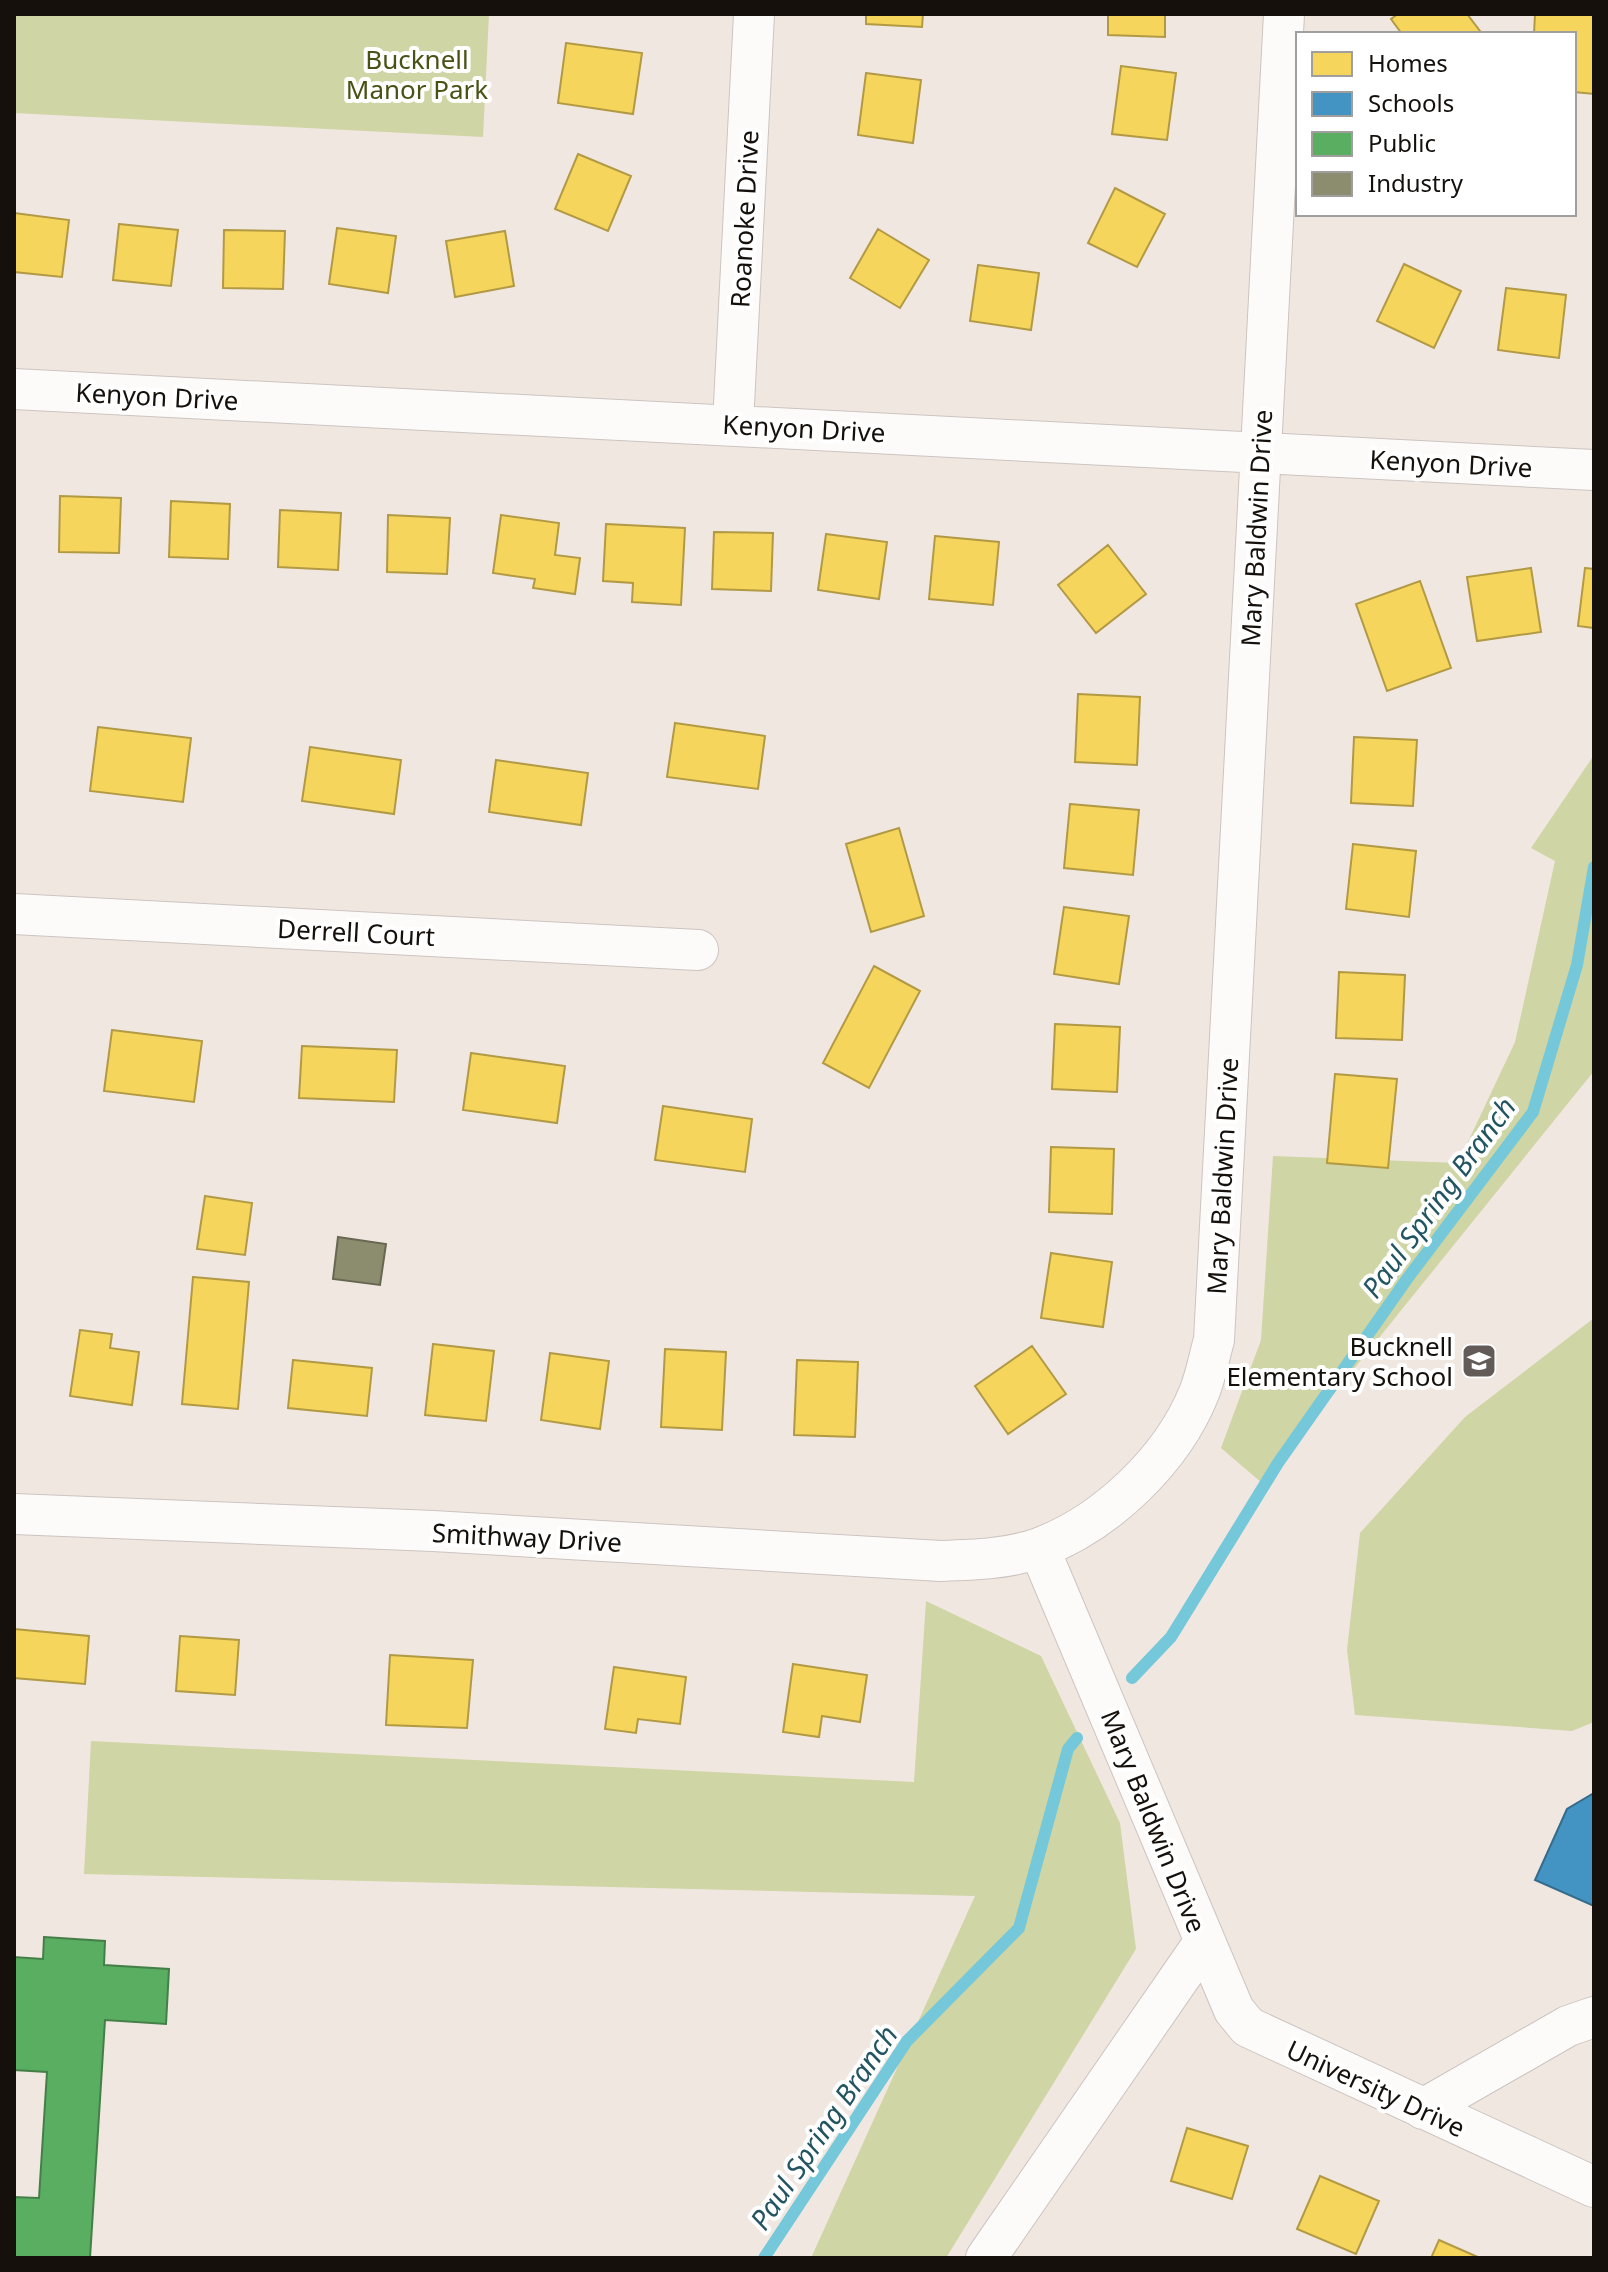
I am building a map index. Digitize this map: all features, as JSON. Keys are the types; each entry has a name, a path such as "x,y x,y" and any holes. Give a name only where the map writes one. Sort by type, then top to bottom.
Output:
{"street":[{"name":"Roanoke Drive","path":"733,424 754,14"},
{"name":"Mary Baldwin Drive","path":"986,2258 1205,1941 1039,1548 1083,1524 1123,1496 1172,1443 1199,1393 1214,1340 1284,14"},
{"name":"Kenyon Drive","path":"14,389 1594,470"},
{"name":"Derrell Court","path":"14,914 698,950"},
{"name":"Smithway Drive","path":"14,1514 433,1531 941,1561 995,1558 1039,1548"},
{"name":"University Drive","path":"1205,1941 1234,2010 1248,2027 1594,2187"},
{"path":"1423,2109 1585,2027"}],"green space":[{"name":"Bucknell Manor Park","path":"14,14 489,14 483,137 14,113"},
{"path":"1594,755 1594,1071 1262,1483 1221,1448 1261,1340 1273,1156 1458,1163 1515,1042 1555,861 1531,848"},
{"path":"1594,1318 1594,1722 1572,1731 1355,1715 1347,1650 1360,1533 1465,1417"},
{"path":"926,1601 1041,1656 1120,1823 1136,1949 946,2258 811,2258 975,1896 84,1874 91,1741 914,1782"}],"building: Homes":[{"path":"866,14 923,14 922,27 866,24"},
{"path":"1108,14 1165,14 1165,37 1108,35"},
{"path":"1398,14 1467,14 1480,31 1401,32 1391,19"},
{"path":"1535,14 1594,14 1594,94 1576,92 1576,32 1534,32"},
{"path":"566,43 642,53 633,114 558,103"},
{"path":"1121,66 1176,73 1167,140 1112,134"},
{"path":"866,73 921,80 913,143 858,135"},
{"path":"578,154 631,176 608,231 555,209"},
{"path":"1115,188 1165,214 1137,267 1088,243"},
{"path":"14,213 69,220 62,277 14,272"},
{"path":"119,224 178,230 171,286 113,280"},
{"path":"337,228 396,236 388,293 329,284"},
{"path":"878,229 929,260 900,308 850,278"},
{"path":"224,230 285,231 283,289 223,288"},
{"path":"505,231 514,286 455,297 446,241"},
{"path":"1404,264 1461,291 1434,348 1377,321"},
{"path":"978,265 1039,273 1031,330 970,321"},
{"path":"1506,288 1566,295 1559,358 1498,350"},
{"path":"60,496 121,498 119,553 59,552"},
{"path":"171,501 230,504 228,559 169,557"},
{"path":"280,510 341,513 338,570 278,567"},
{"path":"388,515 450,518 447,574 387,572"},
{"path":"501,515 559,523 555,555 580,558 575,594 533,588 535,579 493,573"},
{"path":"606,524 685,528 681,605 632,602 633,583 603,581"},
{"path":"714,532 773,533 771,591 712,589"},
{"path":"826,534 887,542 879,599 818,590"},
{"path":"935,536 999,542 993,605 929,599"},
{"path":"1108,545 1146,594 1096,633 1058,585"},
{"path":"1531,568 1541,632 1477,641 1467,577"},
{"path":"1585,568 1594,569 1594,628 1578,626"},
{"path":"1420,581 1451,668 1387,691 1356,604"},
{"path":"1078,694 1140,697 1137,765 1075,762"},
{"path":"675,723 765,736 758,789 667,777"},
{"path":"98,727 191,738 183,802 90,791"},
{"path":"1354,737 1417,740 1413,806 1351,803"},
{"path":"310,747 401,760 394,814 302,801"},
{"path":"496,760 588,773 581,825 489,812"},
{"path":"1070,804 1139,810 1133,875 1064,868"},
{"path":"899,828 924,916 871,932 846,844"},
{"path":"1353,844 1416,851 1409,917 1346,909"},
{"path":"1064,907 1129,916 1119,984 1054,974"},
{"path":"874,966 920,991 869,1088 823,1063"},
{"path":"1339,972 1405,975 1402,1040 1336,1038"},
{"path":"1055,1024 1120,1027 1117,1092 1052,1089"},
{"path":"112,1030 202,1041 194,1102 104,1091"},
{"path":"302,1046 397,1050 394,1102 299,1098"},
{"path":"471,1053 565,1066 557,1123 463,1110"},
{"path":"1335,1074 1397,1079 1388,1168 1327,1163"},
{"path":"663,1106 752,1119 745,1172 655,1160"},
{"path":"1051,1147 1114,1149 1112,1214 1049,1212"},
{"path":"205,1196 252,1203 245,1255 197,1249"},
{"path":"1051,1253 1112,1262 1103,1327 1041,1318"},
{"path":"193,1277 249,1282 238,1409 182,1404"},
{"path":"80,1330 112,1334 110,1348 139,1352 132,1405 70,1396"},
{"path":"433,1344 494,1351 486,1421 425,1415"},
{"path":"1032,1346 1066,1394 1008,1434 975,1386"},
{"path":"665,1349 726,1352 722,1430 661,1427"},
{"path":"550,1353 609,1361 600,1429 541,1420"},
{"path":"293,1360 372,1368 367,1416 288,1408"},
{"path":"797,1360 858,1362 855,1437 794,1435"},
{"path":"14,1629 89,1636 85,1684 14,1678"},
{"path":"180,1636 239,1640 235,1695 176,1691"},
{"path":"390,1655 473,1660 467,1728 386,1725"},
{"path":"793,1664 867,1675 860,1722 822,1716 819,1737 783,1732"},
{"path":"614,1667 686,1677 680,1724 638,1719 636,1733 605,1729"},
{"path":"1187,2128 1248,2146 1232,2199 1171,2181"},
{"path":"1320,2176 1379,2201 1356,2254 1297,2229"},
{"path":"1439,2240 1480,2258 1431,2258"}],"building: Schools":[{"path":"1594,1793 1594,1906 1535,1880 1567,1809"}],"building: Public":[{"path":"44,1937 105,1941 104,1965 169,1969 166,2024 105,2020 90,2258 14,2258 14,2197 39,2198 47,2072 14,2070 14,1957 43,1959"}],"building: Industry":[{"path":"338,1237 386,1244 380,1285 333,1279"}],"waterway":[{"name":"Paul Spring Branch","path":"1132,1678 1171,1637 1278,1463 1407,1279 1533,1112 1577,965 1594,867"},
{"name":"Paul Spring Branch","path":"764,2258 907,2041 1019,1928 1068,1749 1077,1738"}],"place":[{"name":"Bucknell Elementary School","path":"1479,1361"}]}
